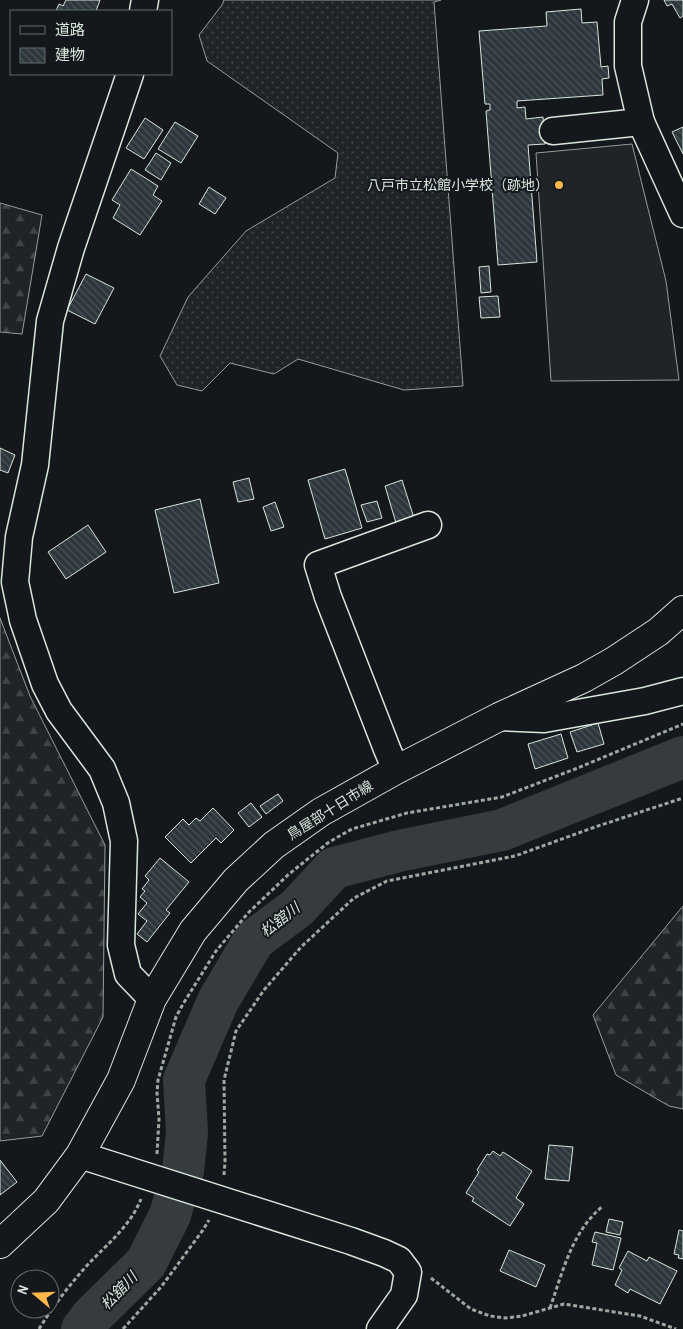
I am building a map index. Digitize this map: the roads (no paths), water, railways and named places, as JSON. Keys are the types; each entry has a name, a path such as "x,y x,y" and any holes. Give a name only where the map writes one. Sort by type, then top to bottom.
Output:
{"main road":[{"name":"鳥屋部十日市線","path":"0,1244 46,1201 80,1156 121,1080 152,999 193,931 236,880 274,845 321,812 396,770 499,717 584,678 658,632 683,610"}],"street":[{"path":"635,0 628,22 628,66 641,122 683,214"},
{"path":"130,75 71,248 50,321 35,465 19,537 15,582 23,620 45,684 59,711 102,769 116,803 124,842 121,944 128,974 152,999"},
{"path":"553,131 641,122"},
{"path":"396,770 386,750 331,606 318,565 428,525"},
{"path":"499,717 544,718 645,701 683,690"},
{"path":"80,1156 216,1198 384,1253 399,1260 408,1272 404,1295 380,1329"}],"waterway":[{"name":"松舘川","path":"82,1329 92,1316 146,1263 170,1215 183,1171 187,1133 184,1080 218,1001 254,940 297,908 334,868 399,851 502,830 683,757"}],"place":[{"name":"八戸市立松館小学校（跡地）","path":"559,185"}]}
